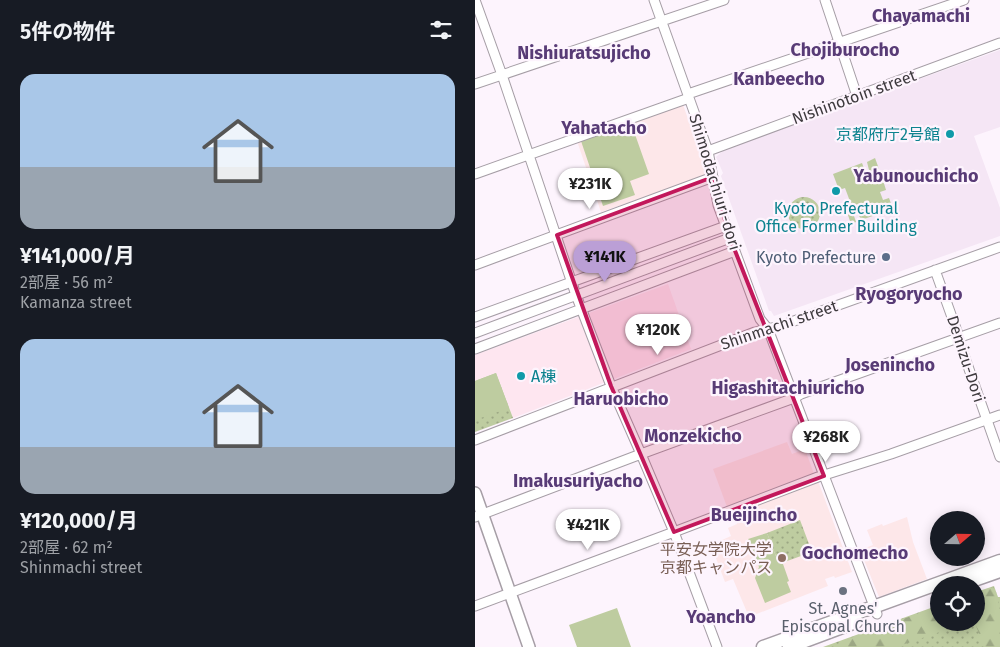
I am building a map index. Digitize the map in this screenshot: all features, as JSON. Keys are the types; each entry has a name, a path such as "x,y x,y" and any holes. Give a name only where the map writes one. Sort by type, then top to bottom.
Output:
{"highway":[{"path":"789,647 875,610 1000,561"},
{"path":"985,576 1000,571"},
{"path":"763,647 875,610 930,595"}],"main road":[{"path":"475,493 479,515 511,593 529,647"}],"street":[{"path":"475,0 576,295 611,386 674,532 717,647"},
{"name":"Shimodachiuri-dori","path":"654,0 708,151 718,205 759,320 768,329 875,610"},
{"path":"475,84 724,0"},
{"path":"825,0 857,96"},
{"path":"475,174 689,96 964,0"},
{"name":"Nishinotoin street","path":"708,151 1000,43"},
{"path":"475,265 713,177"},
{"path":"475,317 726,226"},
{"path":"486,345 478,332 730,238"},
{"name":"Shinmachi street","path":"475,440 755,332 780,326 1000,247"},
{"path":"475,349 735,251"},
{"name":"Demizu-Dori","path":"935,270 959,334 986,420 1000,457"},
{"path":"479,515 801,394 1000,323"},
{"path":"475,606 824,476 1000,415"}],"highlighted area":[{"path":"713,177 730,238 824,476 674,532 611,386 557,235"}],"shaded area":[{"path":"1000,50 1000,127 974,136 1000,208 1000,236 774,316 769,311 716,157 725,149"},
{"path":"682,102 702,158 705,176 601,212 577,141"},
{"path":"668,284 691,349 513,418 496,373 475,381 475,355"},
{"name":"平安女学院大学 京都キャンパス","path":"787,442 792,454 805,449 814,474 727,507 713,469"},
{"name":"平安女学院大学 京都キャンパス","path":"818,481 852,572 835,578 834,576 825,579 828,586 749,617 733,579 725,582 711,545 731,536 728,528 737,524 734,513"},
{"path":"907,517 913,542 927,579 879,597 860,550 873,545 867,530"}],"green space":[{"path":"631,123 649,174 630,181 635,195 603,206 581,141"},
{"path":"875,158 879,169 873,171 875,179 882,177 886,190 880,192 883,200 889,198 893,209 861,220 857,211 853,213 856,222 851,224 845,206 851,204 845,188 839,190 833,174 862,163 865,171 869,170 867,162"},
{"path":"804,197 810,198 815,202 819,207 819,219 815,224 810,228 804,229 798,228 793,224 789,219 788,213 789,207 793,202 798,198"},
{"path":"496,373 513,418 475,432 475,381"},
{"path":"496,373 509,408 475,420 475,381"},
{"path":"800,520 812,552 779,564 767,533"},
{"path":"767,533 779,564 783,564 791,592 765,603 755,578 759,567 748,539"},
{"path":"994,586 998,597 1000,597 1000,647 823,647 930,608 930,631 985,631 985,589"},
{"path":"993,587 1000,607 1000,647 984,647 978,631 985,631 985,590"},
{"path":"617,608 631,647 577,647 569,625"},
{"path":"930,609 930,631 943,631 896,647 840,647 839,642"}],"place":[{"name":"京都府庁2号館","path":"950,134"},
{"name":"Kyoto Prefectural Office Former Building","path":"836,191"},
{"name":"Kyoto Prefecture","path":"886,257"},
{"name":"A棟","path":"521,376"},
{"name":"平安女学院大学 京都キャンパス","path":"782,558"},
{"name":"St. Agnes' Episcopal Church","path":"843,591"}],"district":[{"name":"Chayamachi","path":"921,16"},
{"name":"Chojiburocho","path":"845,50"},
{"name":"Nishiuratsujicho","path":"584,53"},
{"name":"Kanbeecho","path":"779,79"},
{"name":"Yahatacho","path":"604,128"},
{"name":"Yabunouchicho","path":"916,176"},
{"name":"Ryogoryocho","path":"909,294"},
{"name":"Josenincho","path":"890,365"},
{"name":"Higashitachiuricho","path":"788,388"},
{"name":"Haruobicho","path":"621,399"},
{"name":"Monzekicho","path":"693,436"},
{"name":"Imakusuriyacho","path":"578,481"},
{"name":"Bueijincho","path":"754,515"},
{"name":"Gochomecho","path":"855,553"},
{"name":"Yoancho","path":"721,617"}]}
